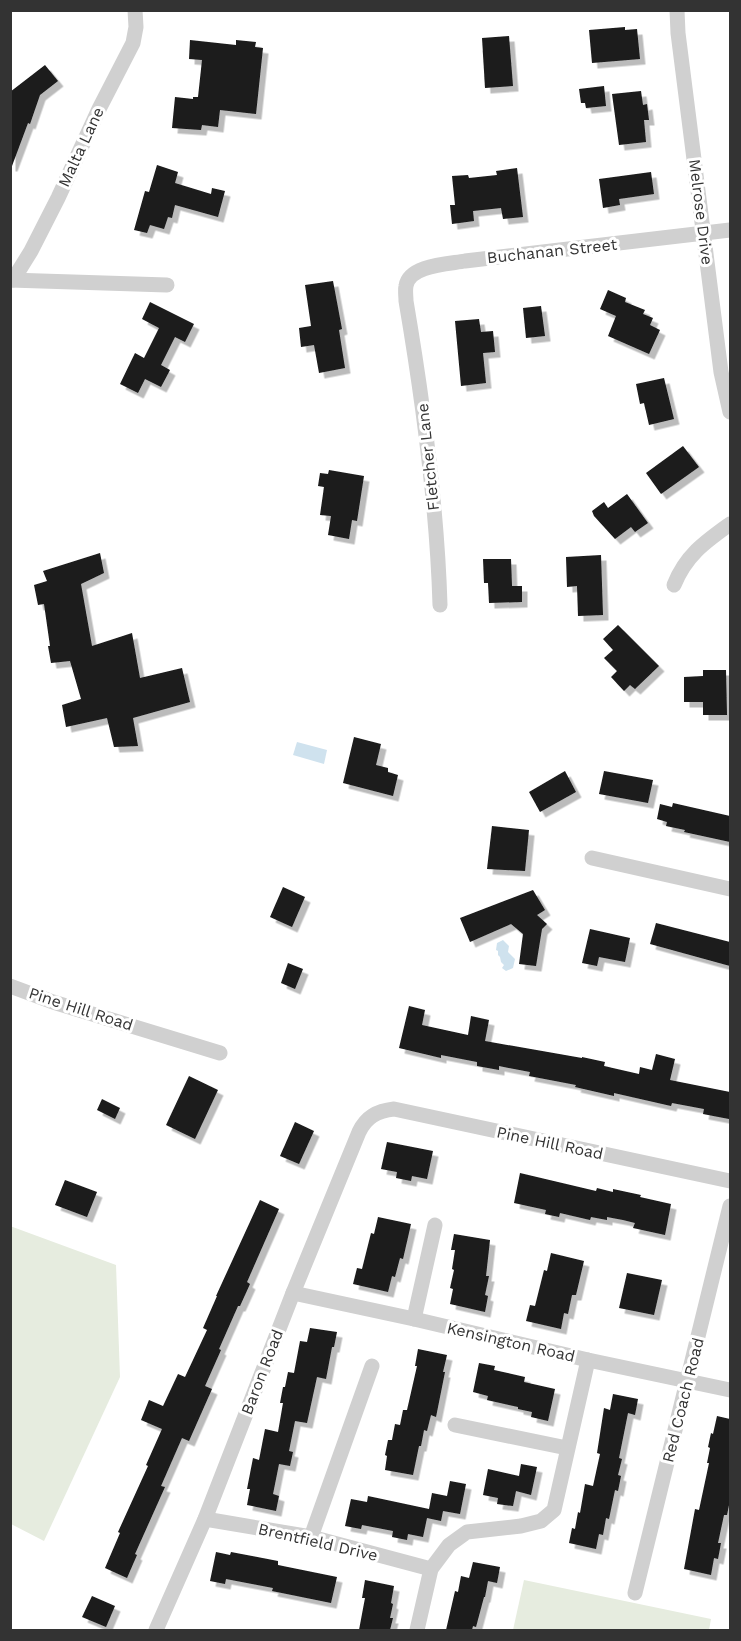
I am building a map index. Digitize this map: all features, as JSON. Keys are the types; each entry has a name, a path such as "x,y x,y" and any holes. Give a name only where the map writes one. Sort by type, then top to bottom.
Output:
{"street":[{"name":"Malta Lane","path":"12,280 42,230 133,43 136,27 135,10"},
{"name":"Melrose Drive","path":"677,10 720,372 730,412"},
{"name":"Buchanan Street","path":"408,310 406,286 409,278 425,268 465,261 730,231"},
{"path":"12,280 167,285"},
{"name":"Fletcher Lane","path":"408,310 423,414 440,605"},
{"path":"674,585 694,552 730,524"},
{"path":"592,858 730,889"},
{"name":"Pine Hill Road","path":"10,986 53,1002 220,1053"},
{"name":"Pine Hill Road","path":"371,1116 381,1110 394,1109 730,1181"},
{"name":"Baron Road","path":"156,1630 205,1519 359,1132 371,1116"},
{"name":"Red Coach Road","path":"635,1593 730,1206"},
{"path":"414,1319 435,1225"},
{"name":"Kensington Road","path":"293,1293 588,1360 730,1389"},
{"path":"417,1630 431,1569 449,1545 467,1532 521,1526 541,1521 554,1510 588,1360"},
{"path":"311,1537 372,1365"},
{"path":"455,1425 567,1448"},
{"name":"Brentfield Drive","path":"205,1519 311,1537 431,1569"}],"shaded area":[{"path":"10,1226 116,1265 120,1377 44,1541 11,1524"},
{"path":"524,1580 711,1619 709,1630 513,1630"}],"water":[{"path":"297,742 327,750 324,764 293,755"},
{"path":"503,940 509,946 508,952 515,959 513,968 506,971 502,968 504,965 496,950 497,943"}],"building":[{"path":"625,27 625,30 637,29 640,59 592,63 589,30"},
{"path":"509,36 513,86 485,88 482,38"},
{"path":"190,40 236,45 236,40 256,42 255,47 263,48 256,114 220,110 218,127 202,125 201,130 172,128 175,97 193,99 193,97 198,97 202,60 189,59"},
{"path":"45,65 58,81 40,95 30,124 28,123 12,166 10,166 10,92"},
{"path":"604,86 606,106 586,108 585,103 581,103 579,89"},
{"path":"641,91 643,105 647,104 649,120 644,120 646,142 619,145 612,94"},
{"path":"157,165 178,172 175,183 211,194 212,188 225,191 218,217 175,205 172,218 168,217 164,229 150,225 147,233 134,230 145,191 149,192"},
{"path":"517,168 523,217 503,219 501,208 473,211 474,221 452,224 450,205 455,205 452,176 468,175 469,178 497,175 496,171"},
{"path":"651,172 654,194 619,199 620,205 603,208 599,179"},
{"path":"333,281 342,329 339,330 345,368 319,373 314,345 301,347 299,328 311,326 305,285"},
{"path":"608,290 626,298 625,302 645,310 643,314 653,318 650,325 660,330 649,354 608,336 616,316 600,309"},
{"path":"150,302 194,324 185,342 175,337 161,365 170,370 161,387 145,379 138,393 120,384 135,353 144,358 159,328 142,319"},
{"path":"541,306 545,336 526,338 523,308"},
{"path":"479,319 481,332 493,331 495,352 483,353 486,383 461,386 455,321"},
{"path":"664,378 674,419 649,425 644,403 640,404 636,384"},
{"path":"683,446 699,467 661,494 646,473"},
{"path":"329,470 364,476 357,521 352,520 349,539 328,535 331,516 320,515 324,487 318,486 320,473 328,474"},
{"path":"627,494 648,523 635,532 631,527 615,539 592,511 604,502 608,508"},
{"path":"100,553 104,573 81,584 92,646 132,633 140,678 182,668 190,702 133,718 138,746 114,747 107,718 66,727 62,705 81,699 70,661 51,663 44,604 38,605 34,585 47,581 43,571"},
{"path":"601,555 603,615 578,616 577,586 567,587 566,557"},
{"path":"483,559 511,559 512,586 522,586 522,602 489,603 488,583 484,583"},
{"path":"618,625 659,666 635,689 630,685 624,691 611,677 617,671 604,658 613,650 603,639"},
{"path":"703,670 726,670 727,715 703,715 703,702 684,702 684,677 703,676"},
{"path":"354,737 381,744 376,765 388,768 388,772 398,775 393,796 343,783"},
{"path":"565,771 576,792 540,812 529,792"},
{"path":"604,771 653,780 648,803 599,794"},
{"path":"673,803 730,816 730,842 666,826 667,822 657,819 660,804 672,807"},
{"path":"492,826 529,830 525,871 487,869"},
{"path":"283,887 305,897 292,927 270,917"},
{"path":"533,890 545,910 537,915 547,924 542,929 536,966 519,964 523,934 511,924 470,942 460,918"},
{"path":"656,923 730,942 730,966 650,944"},
{"path":"590,929 630,938 625,962 599,957 597,966 582,963"},
{"path":"288,963 303,969 295,989 281,983"},
{"path":"409,1006 425,1010 422,1025 468,1035 471,1016 489,1020 485,1041 582,1057 605,1062 604,1066 639,1074 640,1067 652,1070 656,1054 675,1059 670,1080 730,1092 729,1119 703,1114 704,1109 672,1103 671,1106 614,1093 614,1096 575,1087 576,1085 529,1076 530,1072 499,1066 499,1070 477,1066 477,1062 441,1055 441,1058 399,1048"},
{"path":"189,1076 218,1090 195,1139 166,1125"},
{"path":"102,1099 120,1108 115,1119 97,1110"},
{"path":"295,1122 314,1131 299,1164 280,1156"},
{"path":"387,1142 433,1151 427,1179 412,1176 411,1181 396,1178 397,1172 381,1169"},
{"path":"520,1173 596,1191 597,1188 613,1192 613,1189 671,1204 665,1235 633,1228 635,1223 623,1220 591,1217 590,1220 560,1213 559,1217 545,1214 546,1210 514,1203"},
{"path":"65,1180 97,1192 87,1217 55,1205"},
{"path":"260,1200 279,1209 247,1282 250,1284 219,1349 221,1350 205,1386 212,1389 189,1441 182,1438 161,1486 165,1487 135,1554 137,1555 127,1578 105,1568 162,1429 141,1420 149,1400 163,1406 178,1374 185,1377 207,1330 203,1328 216,1296"},
{"path":"378,1217 411,1224 403,1259 400,1258 388,1292 353,1284 357,1268 362,1269 371,1233 374,1234"},
{"path":"454,1234 490,1240 486,1276 489,1276 485,1295 488,1296 485,1312 450,1304 453,1289 450,1288 454,1270 452,1269 455,1250 451,1250"},
{"path":"551,1253 584,1261 576,1295 572,1295 568,1314 564,1313 561,1329 526,1321 530,1305 535,1306"},
{"path":"627,1273 662,1280 654,1315 619,1308"},
{"path":"310,1328 337,1332 326,1379 317,1377 307,1423 295,1421 289,1451 293,1452 290,1466 279,1464 273,1494 279,1496 276,1511 247,1505 250,1489 247,1489 253,1458 259,1460 265,1429 278,1432 283,1387 285,1387 288,1372 294,1373 300,1341 307,1342"},
{"path":"418,1349 447,1355 436,1417 431,1415 427,1431 424,1430 413,1475 385,1470 387,1456 385,1455 388,1440 392,1440 395,1424 400,1425 403,1410 407,1410 417,1366 415,1366"},
{"path":"479,1363 495,1366 494,1370 525,1377 524,1382 555,1389 548,1421 531,1417 532,1412 487,1400 488,1396 473,1392"},
{"path":"613,1394 638,1399 635,1415 628,1413 619,1458 622,1459 618,1475 621,1476 618,1491 615,1490 609,1519 606,1518 603,1535 599,1534 596,1549 569,1543 572,1528 575,1529 578,1512 580,1513 585,1484 593,1486 600,1454 597,1453 604,1408 610,1410"},
{"path":"717,1416 730,1419 730,1500 718,1543 721,1543 718,1559 714,1558 711,1575 684,1569 695,1509 699,1510 709,1463 707,1463 710,1448 708,1447 711,1433 713,1434"},
{"path":"521,1464 537,1467 531,1495 516,1491 513,1506 497,1504 498,1498 483,1495 488,1469 519,1476"},
{"path":"450,1481 466,1484 460,1514 443,1511 441,1521 427,1518 423,1537 408,1534 407,1540 392,1537 393,1531 362,1525 361,1529 345,1526 351,1499 367,1502 368,1496 429,1509 432,1493 447,1496"},
{"path":"216,1552 230,1555 231,1552 278,1561 278,1565 337,1577 331,1603 226,1579 225,1584 210,1581"},
{"path":"473,1562 500,1567 497,1583 488,1581 476,1627 473,1626 472,1630 446,1630 455,1591 458,1592 461,1576 469,1578"},
{"path":"365,1580 394,1586 390,1618 393,1618 390,1630 359,1630 365,1598 362,1598"},
{"path":"92,1596 115,1606 106,1627 82,1617"}]}
